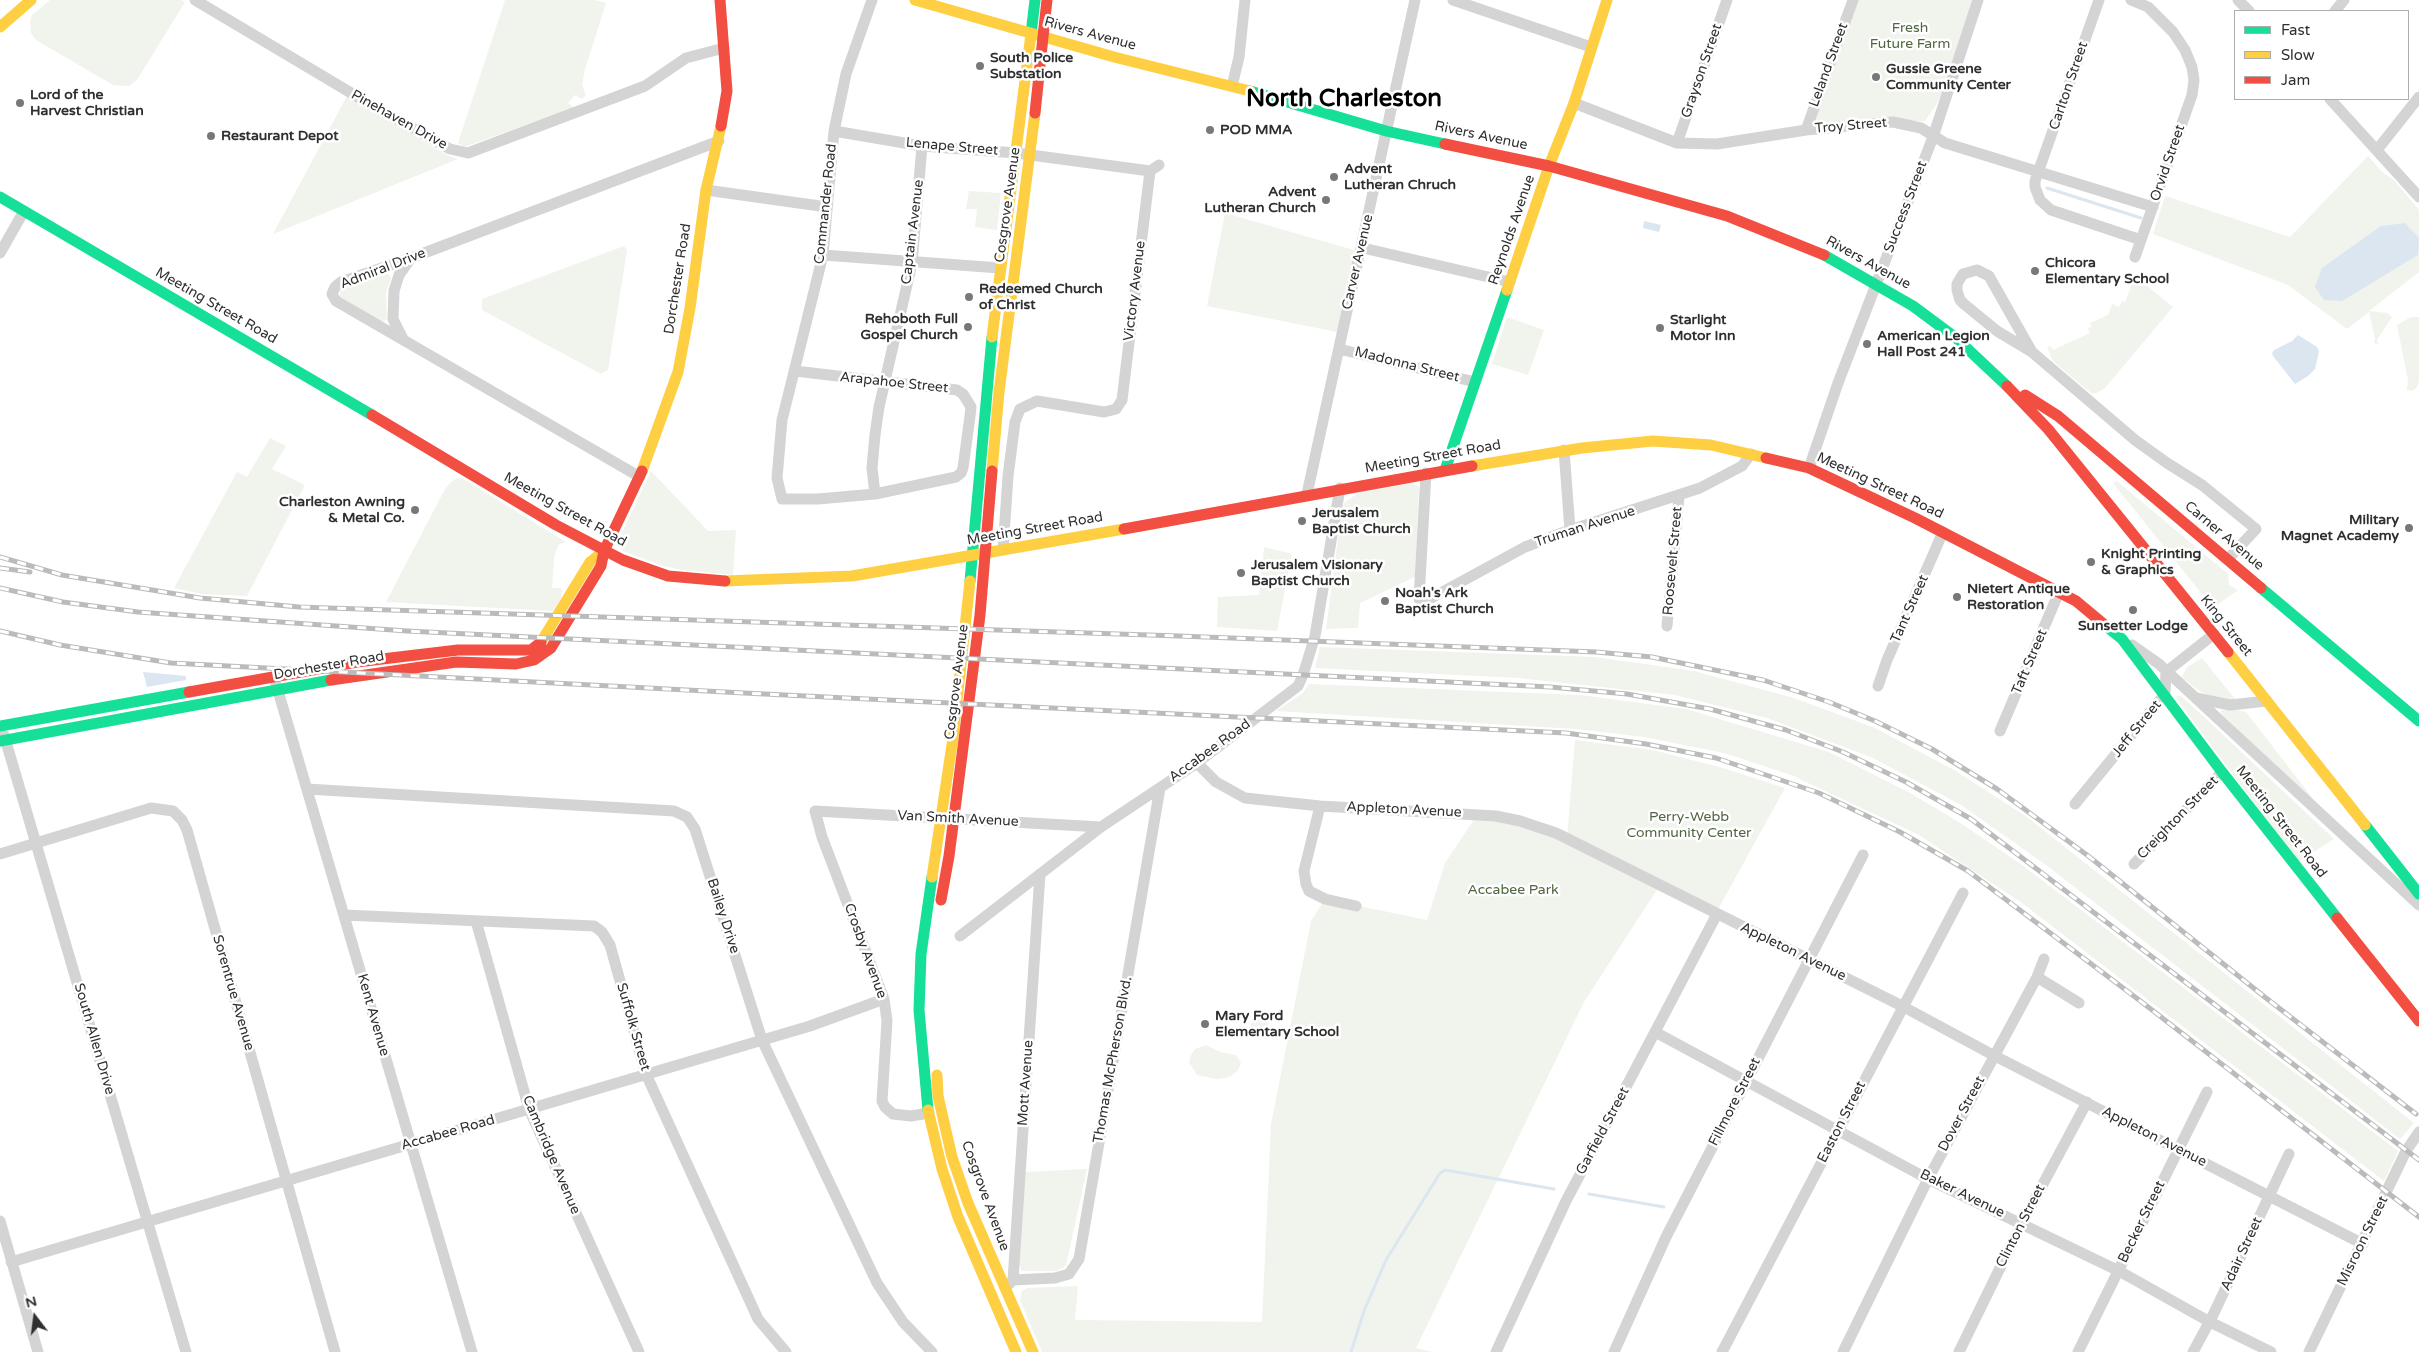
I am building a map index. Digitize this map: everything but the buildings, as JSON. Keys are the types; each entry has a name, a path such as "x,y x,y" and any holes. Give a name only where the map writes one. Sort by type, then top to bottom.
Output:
{"main road":[{"path":"0,27 31,0"},
{"name":"Dorchester Road","path":"3,741 364,674 453,663 516,664 534,660 552,648 601,566 604,551 640,476 678,372 690,308 706,190 718,141 727,91 720,0"},
{"name":"Rivers Avenue","path":"915,0 1031,34 1232,86 1386,131 1549,166 1727,216 1768,230 1839,262 1913,306 1956,338 2004,381"},
{"name":"Cosgrove Avenue","path":"1016,1352 958,1216 942,1168 929,1114 919,1010 921,954 952,738 980,484 986,391 1035,0"},
{"name":"Cosgrove Avenue","path":"931,1005 932,951 949,856 980,615 993,485 999,392 1030,155 1047,0"},
{"name":"Reynolds Avenue","path":"1445,470 1549,166 1574,103 1607,0"},
{"name":"Meeting Street Road","path":"0,197 243,338 556,525 623,560 668,576 735,582 852,576 1340,488 1564,450 1653,442 1711,445 1810,468 1943,532 2076,601 2122,639 2222,772 2419,1021"},
{"name":"Carner Avenue","path":"2004,381 2058,416 2419,721"},
{"name":"King Street","path":"2004,381 2048,430 2214,634 2419,894"},
{"name":"Dorchester Road","path":"1,726 357,662 458,650 530,650 542,642 590,562 604,551"},
{"name":"Cosgrove Avenue","path":"934,1042 938,1096 952,1157 968,1203 1033,1352"}],"street":[{"name":"Pinehaven Drive","path":"195,0 368,103 450,149 468,153 645,86 686,58 724,48"},
{"name":"Commander Road","path":"872,0 846,74 834,132 823,255 782,420 777,478 782,499 818,499 875,494"},
{"path":"1232,86 1239,57 1245,0"},
{"name":"Carver Avenue","path":"1307,494 1363,248 1415,0"},
{"path":"1453,0 1591,47"},
{"name":"Grayson Street","path":"1677,143 1727,0"},
{"name":"Leland Street","path":"1806,130 1853,0"},
{"name":"Success Street","path":"1810,468 1838,382 1933,137 1978,0"},
{"name":"Carlton Street","path":"2099,0 2035,181 2037,194 2045,206 2051,210 2141,240"},
{"name":"Orvid Street","path":"2132,0 2148,7 2164,21 2185,50 2192,67 2194,80 2192,95 2135,257"},
{"path":"2238,0 2248,10"},
{"path":"2336,10 2344,0"},
{"path":"2376,150 2419,97"},
{"path":"2331,100 2419,197"},
{"name":"Troy Street","path":"1574,103 1677,143 1717,144 1806,130 1893,122 1921,128 1945,143 2153,207"},
{"name":"Lenape Street","path":"834,132 922,146 1016,153 1154,168"},
{"name":"Admiral Drive","path":"640,476 336,301 332,294 335,287 342,282 411,258 718,141"},
{"name":"Captain Avenue","path":"875,494 872,468 873,451 879,407 886,384 912,263 922,146"},
{"name":"Victory Avenue","path":"1003,550 1008,476 1015,422 1020,409 1036,401 1104,412 1116,409 1122,400 1154,168"},
{"path":"706,190 827,207"},
{"path":"0,253 24,211"},
{"path":"1363,248 1510,282"},
{"path":"823,255 1000,268"},
{"path":"403,340 393,319 394,292 399,275 411,258"},
{"path":"2032,352 1989,276 1978,270 1963,274 1957,284 1960,300 1997,331 2032,352 2135,440 2202,485 2256,529 2228,560"},
{"name":"Madonna Street","path":"1339,348 1474,382"},
{"name":"Arapahoe Street","path":"795,371 886,384 957,390 963,394 971,407 963,468 956,477 875,494"},
{"path":"1564,450 1570,530"},
{"name":"Truman Avenue","path":"1426,473 1419,599 1424,602 1525,547 1570,530 1679,497 1742,466 1751,454"},
{"name":"Accabee Road","path":"960,936 1101,827 1160,788 1298,686 1314,636 1340,488"},
{"name":"Roosevelt Street","path":"1667,626 1679,497"},
{"name":"Tant Street","path":"1878,686 1887,660 1943,532"},
{"name":"Taft Street","path":"2000,732 2059,592"},
{"path":"2166,672 2214,634"},
{"name":"Meeting Street Road","path":"2122,639 2159,664 2419,905"},
{"name":"Jeff Street","path":"2075,804 2165,694 2166,672"},
{"name":"Kent Avenue","path":"274,678 472,1352"},
{"path":"2194,698 2230,705 2267,701"},
{"name":"South Allen Drive","path":"1,726 3,741 36,843 186,1352"},
{"name":"Appleton Avenue","path":"1196,762 1216,782 1245,798 1320,806 1496,816 1556,832 1902,1006 1993,1055 2363,1244"},
{"name":"Creighton Street","path":"2134,864 2222,772"},
{"name":"Thomas McPherson Blvd.","path":"1013,1280 1056,1278 1068,1275 1079,1259 1160,788"},
{"name":"Bailey Drive","path":"307,789 674,811 687,817 695,829 762,1040 877,1283 903,1322 932,1352"},
{"path":"1320,806 1304,870 1306,884 1309,890 1325,899 1356,906"},
{"name":"Sorentrue Avenue","path":"0,854 152,808 172,812 182,820 187,830 335,1352"},
{"name":"Van Smith Avenue","path":"815,811 1101,827"},
{"name":"Crosby Avenue","path":"815,811 822,837 884,1000 887,1021 882,1101 885,1107 893,1114 911,1116 929,1114"},
{"name":"Fillmore Street","path":"1614,1352 1666,1237 1862,855"},
{"name":"Mott Avenue","path":"1013,1280 1040,874"},
{"name":"Easton Street","path":"1722,1352 1963,893"},
{"name":"Garfield Street","path":"1496,1352 1566,1201 1717,914"},
{"name":"Suffolk Street","path":"344,915 594,926 602,932 610,945 646,1074 758,1319 786,1352"},
{"name":"Cambridge Avenue","path":"476,921 529,1109 639,1352"},
{"name":"Dover Street","path":"1843,1352 1928,1179 1993,1055 2037,977 2044,959"},
{"path":"2037,977 2079,1003"},
{"name":"Accabee Road","path":"11,1262 810,1026 884,1000"},
{"name":"Baker Avenue","path":"1655,1032 1928,1179 2119,1271 2210,1322 2271,1352"},
{"name":"Becker Street","path":"2078,1352 2207,1092"},
{"name":"Clinton Street","path":"1958,1352 2022,1224 2087,1102"},
{"name":"Misroon Street","path":"2309,1352 2363,1244 2406,1151 2419,1132"},
{"name":"Adair Street","path":"2193,1352 2210,1322 2270,1197 2288,1154"},
{"path":"0,1221 38,1352"},
{"path":"1005,1289 1013,1280"}],"green space":[{"path":"50,0 181,0 185,2 137,80 129,86 124,86 113,85 36,40 31,33 30,21 32,15"},
{"path":"505,0 595,0 606,3 585,69 582,85 586,96 581,99 575,95 568,103 574,108 464,147 458,143"},
{"name":"Fresh Future Farm","path":"1853,0 1977,0 1947,88 1925,121 1880,122 1807,129"},
{"path":"347,96 447,155 458,159 273,234"},
{"path":"2368,156 2382,172 2394,180 2419,210 2419,272 2369,311 2387,313 2392,317 2377,340 2378,344 2374,343 2375,339 2369,312 2347,329 2288,285 2153,234 2165,196 2290,237"},
{"path":"969,191 1001,193 997,230 975,227 977,209 966,209"},
{"path":"1225,213 1361,252 1342,333 1207,306"},
{"path":"624,246 627,250 608,370 601,374 482,310 482,299"},
{"path":"388,273 391,278 386,293 387,319 384,321 380,321 340,297 340,291 344,288"},
{"path":"2135,276 2173,307 2105,388 2097,393 2091,393 2053,361 2047,347 2051,346 2053,350 2090,333 2088,328 2092,327 2090,323 2108,315 2112,304 2119,307 2122,301 2125,302"},
{"path":"1507,317 1544,330 1528,375 1492,364"},
{"path":"2411,317 2419,317 2419,381 2417,387 2412,391 2407,390 2408,380 2397,325"},
{"path":"270,438 286,446 272,469 305,485 247,596 201,594 174,588 237,472 247,477"},
{"path":"651,471 708,531 736,530 733,575 682,570 663,566 623,551 620,537"},
{"path":"457,478 462,478 566,542 558,545 554,558 552,588 561,588 562,591 561,598 553,611 386,602 445,489"},
{"path":"2117,481 2228,574 2229,585 2238,590 2213,608 2113,483"},
{"path":"1410,482 1419,487 1415,577 1360,603 1358,628 1326,629 1342,509 1345,502 1363,490"},
{"path":"1264,547 1292,554 1277,631 1217,627 1218,597 1259,595"},
{"path":"1320,647 1595,657 1694,671 1794,698 1875,728 1954,770 2027,817 2414,1123 2400,1139 2046,865 1961,805 1873,758 1767,718 1675,695 1518,678 1315,668"},
{"path":"2202,658 2235,699 2234,701 2209,696 2182,677 2187,667"},
{"path":"1309,684 1580,695 1686,709 1829,752 1912,794 1962,824 2022,865 2398,1151 2384,1181 2022,903 1919,835 1791,775 1724,753 1644,737 1576,729 1276,711 1303,693"},
{"path":"2181,696 2202,715 2334,839 2298,862 2176,698"},
{"path":"2229,708 2246,712 2317,804 2222,714 2221,711"},
{"path":"1575,740 1653,750 1723,768 1785,788 1716,913 1660,885 1584,1002 1416,1348 1432,1352 1042,1352 1020,1300 1022,1291 1027,1288 1078,1286 1075,1320 1262,1322 1271,1124 1311,921 1325,899 1427,920 1445,863 1477,815 1567,838"},
{"path":"1253,1011 1270,1014 1266,1038 1250,1035"},
{"path":"1206,1045 1220,1052 1236,1055 1241,1063 1238,1070 1225,1078 1216,1079 1197,1075 1189,1062 1191,1055 1195,1049"},
{"path":"1087,1169 1066,1265 1057,1271 1022,1271 1019,1264 1024,1172"}],"shaded area":[{"path":"1644,221 1661,225 1659,232 1643,228"},
{"path":"2405,223 2419,238 2418,255 2342,301 2324,300 2315,287 2322,268 2381,226"},
{"path":"2298,335 2317,347 2319,352 2315,369 2295,384 2272,353 2274,350 2292,341"},
{"path":"143,672 186,676 186,680 147,687"}],"waterway":[{"path":"2047,188 2141,218"},
{"path":"1351,1352 1364,1311 1386,1260 1440,1173 1445,1170 1554,1189"},
{"path":"1589,1194 1664,1207"}],"railway":[{"path":"0,557 62,575 200,598 299,607 1179,636 1596,652 1652,657 1763,680 1829,702 1875,721 1932,749 1997,789 2087,855 2266,998 2416,1114"},
{"path":"0,568 30,572"},
{"path":"0,588 63,602 138,612 407,631 1550,687 1627,694 1710,709 1786,730 1843,752 1906,782 1971,819 2419,1160"},
{"path":"0,631 60,645 171,663 1566,733 1646,744 1716,758 1819,793 1900,832 1968,871 2143,1003 2419,1217"}],"traffic: fast":[{"path":"1031,34 1035,0"},
{"path":"1250,91 1386,131 1445,144"},
{"path":"0,197 372,415"},
{"path":"1824,255 1913,306 1956,338 2007,386"},
{"path":"1445,470 1507,290"},
{"path":"970,581 992,337"},
{"path":"2261,588 2419,721"},
{"path":"2106,626 2122,639 2222,772 2337,918"},
{"path":"0,741 331,680"},
{"path":"0,726 189,692"},
{"path":"2365,825 2419,894"},
{"path":"928,1110 919,1010 921,954 932,877"}],"traffic: slow":[{"path":"0,27 31,0"},
{"path":"915,0 1114,57 1250,91"},
{"path":"1507,290 1549,166 1574,103 1607,0"},
{"path":"992,337 1031,34"},
{"path":"992,471 999,392 1035,113"},
{"path":"642,471 678,372 690,308 706,190 721,126"},
{"path":"1472,466 1582,448 1653,441 1711,445 1766,458"},
{"path":"725,581 852,576 1124,529"},
{"path":"541,642 590,562 604,551"},
{"path":"932,877 953,738 970,581"},
{"path":"2228,652 2365,825"},
{"path":"937,1075 938,1096 952,1157 968,1203 1033,1352"},
{"path":"928,1110 942,1169 958,1217 1016,1352"}],"traffic: jam":[{"path":"720,0 727,91 721,126"},
{"path":"1043,37 1047,0"},
{"path":"1035,113 1043,37"},
{"path":"1445,144 1549,166 1727,216 1824,255"},
{"path":"2007,386 2048,429 2228,652"},
{"path":"2025,395 2058,416 2261,588"},
{"path":"372,415 556,525 623,560 668,576 725,581"},
{"path":"1766,458 1809,468 1915,518 2076,601 2106,626"},
{"path":"1124,529 1472,466"},
{"path":"331,680 456,662 516,664 534,660 551,648 601,566 604,551 642,471"},
{"path":"941,900 949,856 980,615 992,471"},
{"path":"189,692 357,662 458,650 531,650 541,642"},
{"path":"2337,918 2419,1021"}],"place":[{"name":"South Police Substation","path":"980,66"},
{"name":"Gussie Greene Community Center","path":"1876,77"},
{"name":"Lord of the Harvest Christian","path":"20,103"},
{"name":"POD MMA","path":"1210,130"},
{"name":"Restaurant Depot","path":"211,136"},
{"name":"Advent Lutheran Chruch","path":"1334,177"},
{"name":"Advent Lutheran Church","path":"1326,200"},
{"name":"Chicora Elementary School","path":"2035,271"},
{"name":"Redeemed Church of Christ","path":"969,297"},
{"name":"Rehoboth Full Gospel Church","path":"968,327"},
{"name":"Starlight Motor Inn","path":"1660,328"},
{"name":"American Legion Hall Post 241","path":"1867,344"},
{"name":"Charleston Awning & Metal Co.","path":"415,510"},
{"name":"Jerusalem Baptist Church","path":"1302,521"},
{"name":"Military Magnet Academy","path":"2409,528"},
{"name":"Knight Printing & Graphics","path":"2091,562"},
{"name":"Jerusalem Visionary Baptist Church","path":"1241,573"},
{"name":"Nietert Antique Restoration","path":"1957,597"},
{"name":"Noah's Ark Baptist Church","path":"1385,601"},
{"name":"Sunsetter Lodge","path":"2133,610"},
{"name":"Mary Ford Elementary School","path":"1205,1024"}],"district":[{"name":"North Charleston","path":"1344,100"}],"park label":[{"name":"Perry-Webb Community Center","path":"1689,826"},
{"name":"Accabee Park","path":"1513,890"}]}
